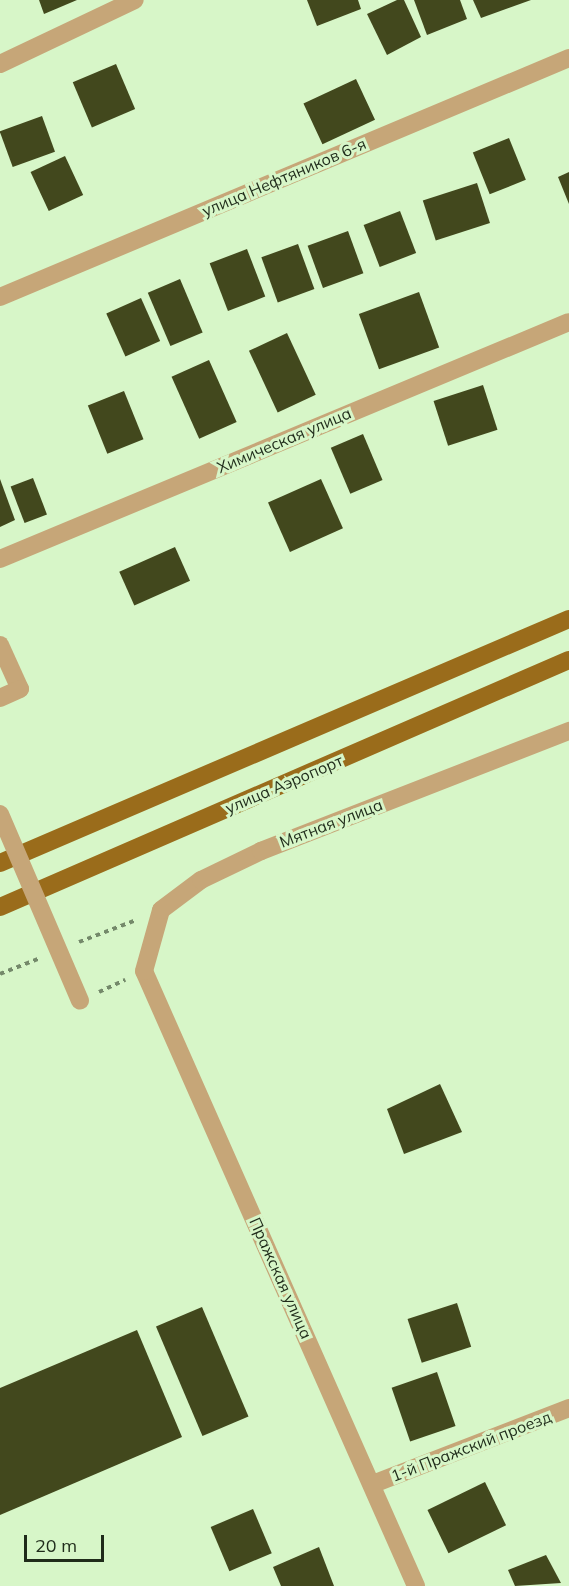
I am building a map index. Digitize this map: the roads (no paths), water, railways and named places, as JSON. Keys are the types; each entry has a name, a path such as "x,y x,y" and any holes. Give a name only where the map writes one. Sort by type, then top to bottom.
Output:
{"main road":[{"path":"0,863 569,619"},
{"name":"улица Аэропорт","path":"0,907 569,660"}],"street":[{"path":"0,64 135,0"},
{"name":"улица Нефтяников 6-я","path":"0,297 569,58"},
{"name":"Химическая улица","path":"0,559 569,322"},
{"path":"0,645 20,689 0,698"},
{"name":"Мятная улица","path":"144,971 161,910 201,880 261,851 569,731"},
{"path":"0,814 80,1001"},
{"name":"Пражская улица","path":"144,971 373,1484 411,1584"},
{"name":"1-й Пражский проезд","path":"373,1484 569,1408"}]}
